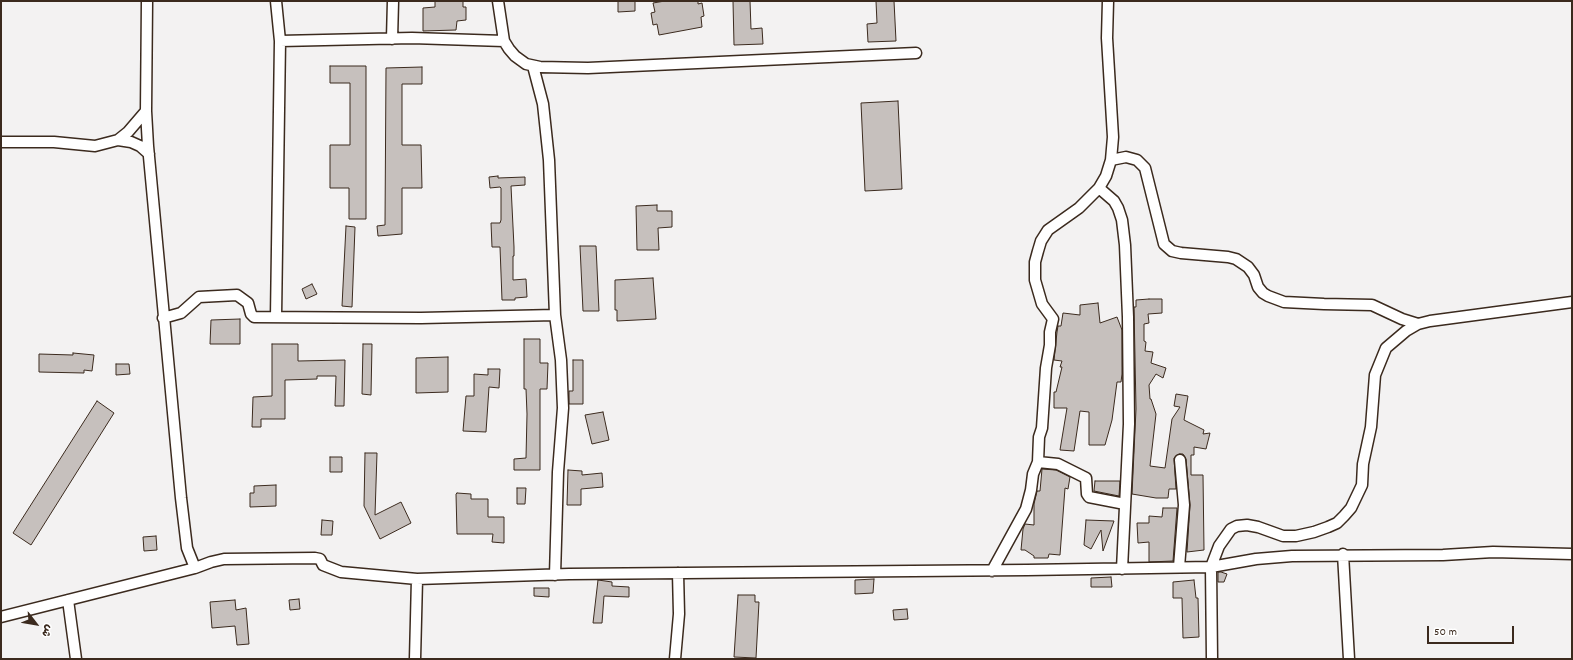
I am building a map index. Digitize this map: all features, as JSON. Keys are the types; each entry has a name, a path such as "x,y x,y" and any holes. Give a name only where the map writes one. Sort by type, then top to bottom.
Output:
{"street":[{"path":"147,1 146,111 149,154 163,318 187,548 195,568"},
{"path":"276,1 280,41 276,317"},
{"path":"392,39 393,1"},
{"path":"498,1 504,41 515,56 526,64 540,67 588,68 916,53"},
{"path":"992,570 1026,509 1033,474 1038,462 1046,368 1053,319 1042,304 1035,280 1035,262 1041,241 1048,230 1079,208 1099,188 1106,176 1111,160 1113,137 1107,38 1108,1"},
{"path":"280,41 392,39 504,41"},
{"path":"533,66 543,104 549,160 555,315 564,408 558,472 555,575"},
{"path":"118,140 128,132 146,111"},
{"path":"1,142 54,142 95,146 118,140 131,142 140,146 149,154"},
{"path":"1111,160 1126,157 1137,160 1145,168 1164,244 1172,251 1236,259 1248,267 1254,275 1258,287 1263,293 1284,302 1372,305 1402,319 1418,324"},
{"path":"1099,188 1114,201 1118,208 1122,220 1125,244 1128,317 1129,424 1122,569"},
{"path":"163,318 181,313 199,297 237,295 248,303 251,314 254,316 420,318 555,315"},
{"path":"1212,659 1211,567 1219,546 1231,529 1237,526 1247,525 1258,527 1283,536 1296,536 1314,532 1337,523 1351,508 1362,485 1363,464 1371,427 1373,387 1377,366 1386,348 1406,331 1418,324 1452,317 1572,302"},
{"path":"1179,567 1184,505 1180,460"},
{"path":"1038,462 1058,464 1086,478 1089,498 1125,504"},
{"path":"1,617 195,568 224,559 315,558 320,559 323,565 341,572 417,579 678,573 1122,569 1211,567 1256,559 1343,554 1443,555 1493,552 1572,554"},
{"path":"1343,554 1349,659"},
{"path":"675,659 679,614 678,573"},
{"path":"415,659 417,579"},
{"path":"68,600 76,659"}],"building":[{"path":"435,1 463,1 463,7 466,7 466,20 457,21 456,30 423,31 423,8 435,7"},
{"path":"618,1 635,1 635,11 618,12"},
{"path":"665,1 698,1 698,4 702,3 704,16 701,17 702,27 659,35 657,24 653,25 651,13 655,12 653,3"},
{"path":"733,1 750,1 751,29 762,28 763,44 734,45"},
{"path":"876,1 894,1 896,41 868,42 867,24 877,23"},
{"path":"330,66 366,66 366,219 349,219 349,188 330,188 330,145 350,145 350,83 330,83"},
{"path":"422,67 422,84 402,84 402,145 421,145 422,188 402,188 402,234 378,236 377,226 385,225 386,68"},
{"path":"898,101 902,189 865,191 861,103"},
{"path":"498,176 498,178 525,177 525,185 511,186 514,247 513,280 526,279 527,297 515,298 515,300 502,300 500,247 492,247 491,223 500,223 501,220 501,188 490,188 489,177"},
{"path":"657,205 657,211 672,211 672,227 658,228 659,250 637,250 636,206"},
{"path":"346,226 355,227 352,307 342,306"},
{"path":"580,246 596,246 599,311 583,311"},
{"path":"653,278 656,319 617,321 617,310 615,310 615,280"},
{"path":"312,284 317,294 306,299 302,289"},
{"path":"1162,299 1162,313 1148,314 1149,323 1144,324 1144,341 1146,342 1145,351 1153,352 1151,363 1166,368 1163,378 1156,374 1149,385 1150,399 1156,414 1150,466 1165,468 1172,419 1180,407 1174,406 1176,394 1188,396 1184,420 1204,430 1203,434 1210,433 1206,449 1194,447 1194,455 1191,455 1191,475 1203,475 1204,550 1187,552 1190,505 1186,459 1183,454 1179,454 1174,458 1176,489 1169,489 1168,498 1156,498 1132,494 1136,409 1134,307 1136,307 1136,300"},
{"path":"1098,303 1100,323 1117,317 1122,330 1122,374 1121,382 1117,382 1112,420 1105,445 1089,445 1089,412 1080,411 1074,451 1060,450 1067,408 1054,408 1054,392 1056,392 1062,367 1060,367 1062,361 1054,360 1058,326 1061,326 1063,313 1080,315 1080,305"},
{"path":"240,319 240,344 210,344 211,320"},
{"path":"524,339 540,339 540,363 548,363 547,389 540,389 540,470 514,470 514,459 526,458 527,414 526,389 524,389"},
{"path":"272,344 298,344 298,361 345,360 344,406 335,406 336,376 317,376 317,379 285,380 285,419 261,419 261,427 252,427 253,397 272,396"},
{"path":"363,344 372,344 371,395 362,394"},
{"path":"73,353 94,355 92,371 84,370 84,373 39,372 39,354 73,355"},
{"path":"448,357 448,392 416,393 416,358"},
{"path":"573,360 583,360 583,404 569,404 569,391 573,391"},
{"path":"116,364 129,364 130,374 116,375"},
{"path":"488,369 500,369 499,388 489,387 486,432 463,431 466,396 474,396 474,374 488,375"},
{"path":"97,401 114,413 31,545 13,533"},
{"path":"603,412 609,440 592,444 585,415"},
{"path":"365,453 377,453 375,515 401,502 411,523 380,539 364,506"},
{"path":"330,457 342,457 342,472 330,472"},
{"path":"1042,469 1056,470 1070,477 1068,489 1065,488 1060,555 1049,554 1048,558 1034,558 1034,556 1025,550 1021,550 1023,529 1025,524 1034,525 1034,504 1037,491 1040,491"},
{"path":"568,470 582,471 582,475 602,473 603,487 581,489 581,505 567,505"},
{"path":"1095,481 1120,481 1119,496 1094,491"},
{"path":"276,485 276,506 250,507 250,493 254,493 254,486"},
{"path":"517,488 526,488 525,504 517,504"},
{"path":"457,493 471,494 471,499 488,499 488,517 504,517 504,543 492,542 493,534 457,534"},
{"path":"1163,508 1177,508 1173,561 1149,562 1149,542 1138,543 1137,523 1149,523 1149,516 1162,517"},
{"path":"322,520 333,521 332,535 321,535"},
{"path":"1086,520 1114,521 1103,551 1101,530 1091,549 1084,545"},
{"path":"156,536 157,550 144,551 143,537"},
{"path":"1218,572 1227,574 1224,582 1218,582"},
{"path":"1111,577 1112,587 1091,587 1091,578"},
{"path":"874,579 873,593 855,594 855,580"},
{"path":"598,580 612,582 612,586 629,587 629,597 604,596 602,623 593,623"},
{"path":"1194,580 1196,598 1198,598 1199,637 1183,638 1182,598 1173,598 1173,582"},
{"path":"534,588 549,588 549,597 534,596"},
{"path":"738,595 755,595 755,602 759,602 756,658 734,657"},
{"path":"299,599 300,609 290,610 289,600"},
{"path":"235,600 236,610 246,608 249,644 237,645 235,626 212,628 210,602"},
{"path":"907,609 908,619 894,620 893,610"}]}
